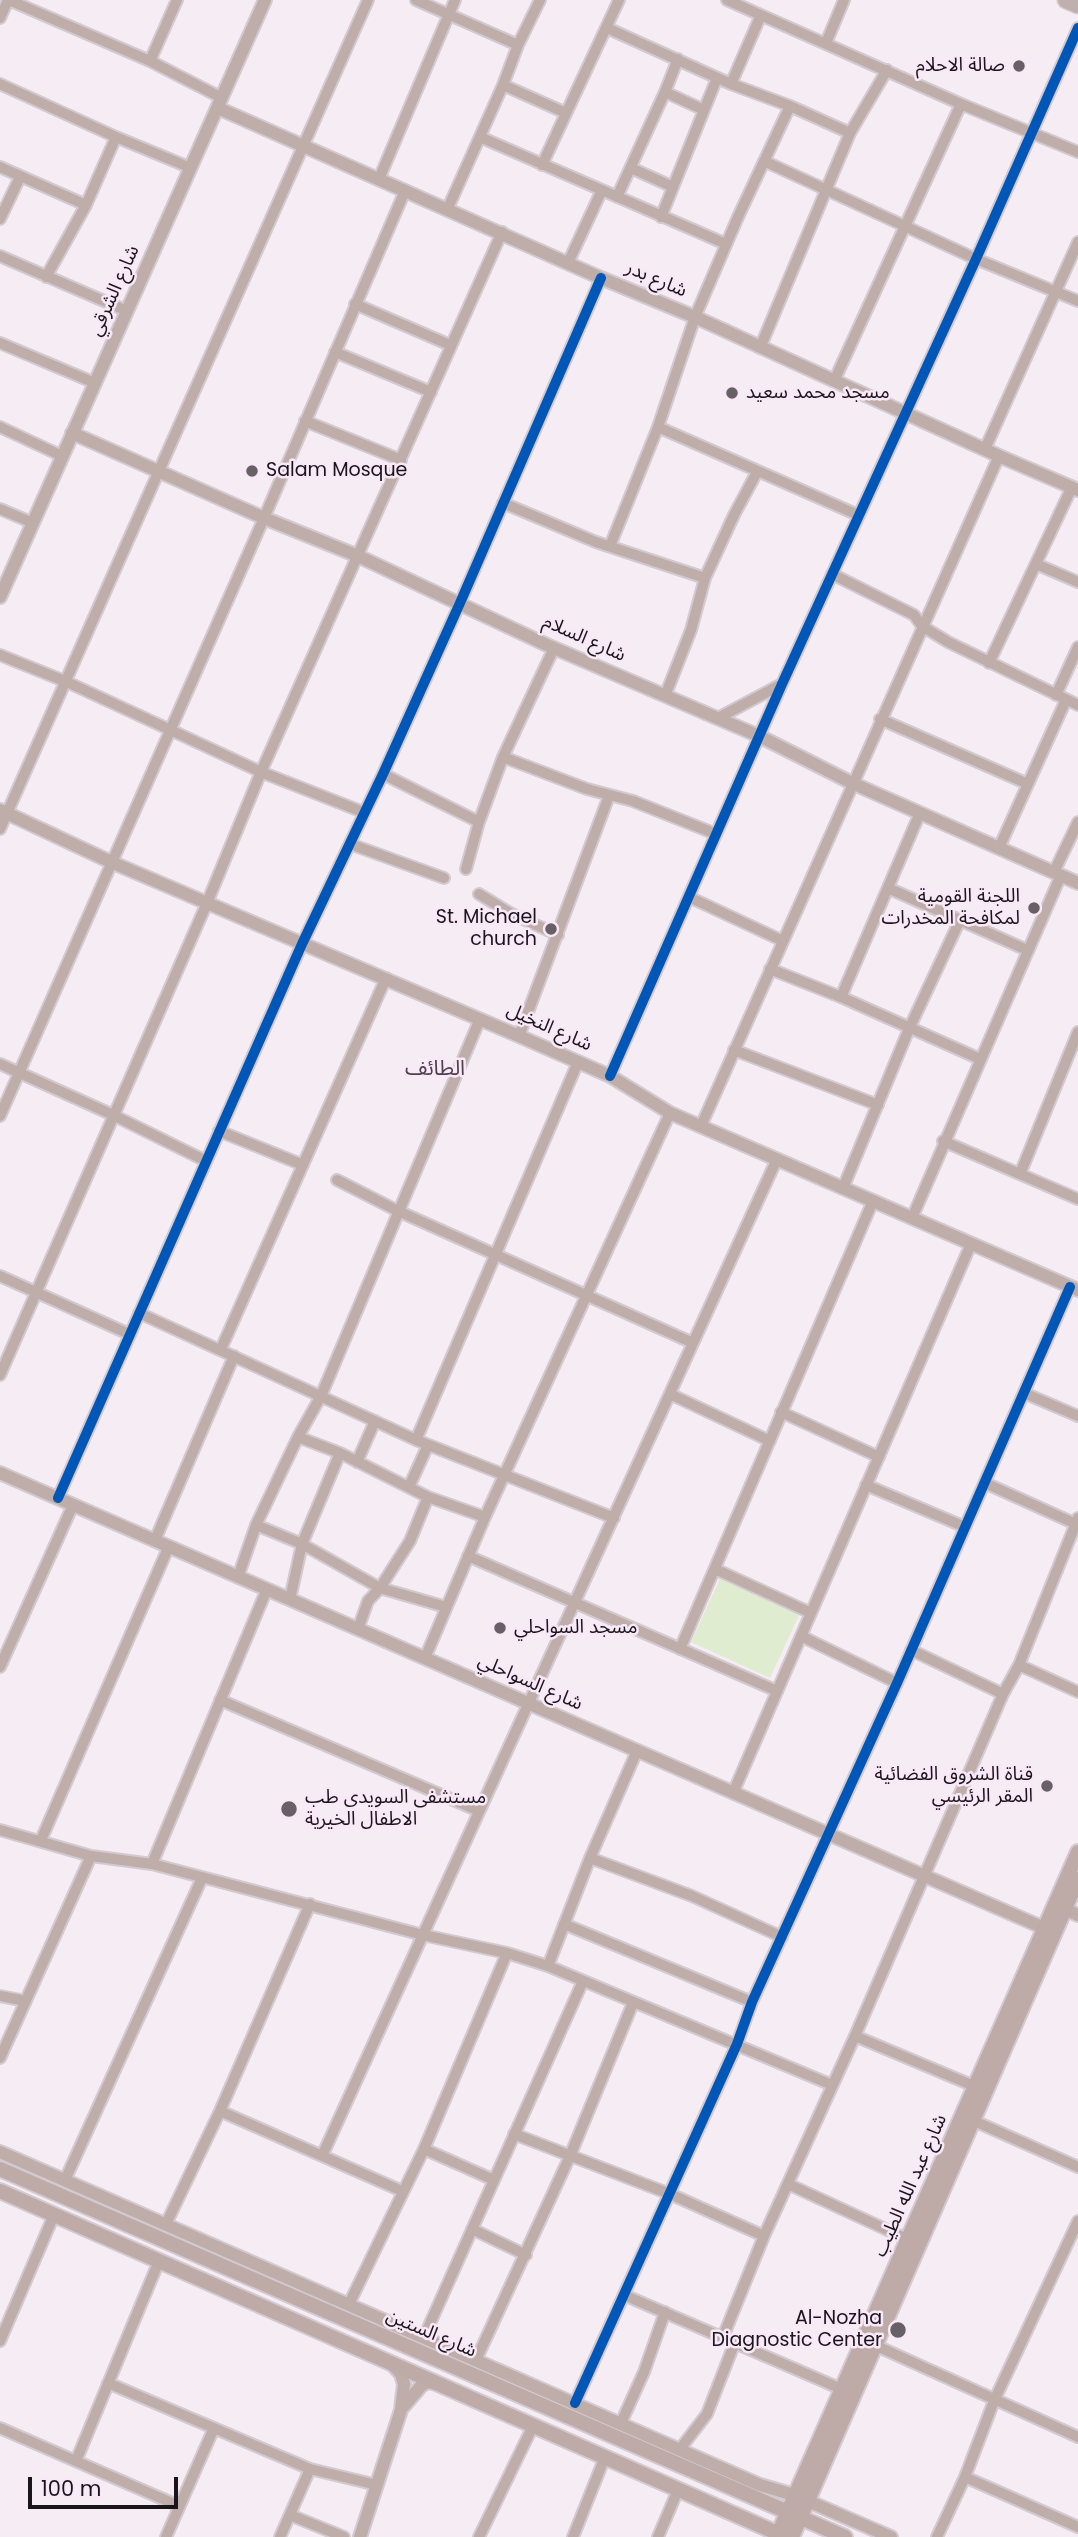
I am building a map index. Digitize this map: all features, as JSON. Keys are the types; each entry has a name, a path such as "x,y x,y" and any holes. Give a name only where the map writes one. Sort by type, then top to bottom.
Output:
{"main road":[{"path":"1066,0 1078,5"},
{"name":"شارع عبد الله الطيب","path":"1066,1910 1078,1852"},
{"name":"شارع عبد الله الطيب","path":"869,2343 908,2240 980,2089 1049,1931 1066,1910 1078,1879"},
{"name":"شارع عبد الله الطيب","path":"783,2536 800,2497 805,2477 848,2392 972,2120 980,2089"},
{"name":"شارع الستين","path":"0,2169 522,2387 845,2537"},
{"path":"0,2191 783,2536"}],"street":[{"path":"0,18 9,0 150,61 220,103"},
{"path":"150,61 177,0"},
{"name":"شارع الشرقي","path":"0,597 265,0"},
{"path":"0,829 3,812 67,682 368,0"},
{"path":"416,0 518,45"},
{"path":"379,179 455,0"},
{"path":"448,208 540,0"},
{"path":"542,165 619,0"},
{"path":"727,0 961,104 1078,152"},
{"path":"826,43 844,0"},
{"path":"731,84 761,15"},
{"path":"610,1076 782,684 1074,43 1078,27"},
{"path":"607,28 717,78 850,133"},
{"path":"617,197 678,59"},
{"path":"760,348 850,133 887,70"},
{"path":"661,217 717,78"},
{"path":"0,84 116,137 191,167"},
{"path":"503,85 566,113"},
{"path":"665,92 704,110"},
{"name":"شارع بدر","path":"220,103 305,146 835,379 1076,489"},
{"path":"835,379 961,104"},
{"path":"610,546 658,427 695,317 790,106"},
{"path":"47,278 86,205 116,137"},
{"path":"480,137 726,244"},
{"path":"764,162 976,259 1078,301"},
{"path":"0,167 86,205"},
{"path":"631,168 673,187"},
{"path":"0,219 20,177"},
{"path":"568,262 602,190"},
{"path":"0,1116 405,191"},
{"path":"0,1375 207,903 261,772 502,232"},
{"path":"985,449 1058,292 1078,242"},
{"path":"0,256 127,311"},
{"path":"58,1498 302,944 460,603 601,278"},
{"path":"355,304 450,345"},
{"path":"0,343 95,383"},
{"path":"335,352 431,392"},
{"path":"305,421 401,460"},
{"path":"0,427 62,456"},
{"path":"658,427 858,515"},
{"name":"شارع السلام","path":"72,433 264,518 358,556 554,648 759,736 852,783 1078,883"},
{"path":"701,1126 999,456"},
{"path":"665,696 691,630 705,578 734,514 757,472"},
{"path":"989,663 1036,564 1076,489"},
{"path":"503,503 610,546 705,578"},
{"path":"0,509 33,523"},
{"path":"1036,564 1078,582"},
{"path":"832,574 914,615 922,626 989,663 1078,705"},
{"path":"999,848 1028,784 1078,647"},
{"path":"466,869 479,822 503,757 554,648"},
{"path":"0,655 67,682 261,772 363,812"},
{"path":"718,718 782,684"},
{"path":"880,719 1028,784"},
{"path":"503,757 609,796 633,801 716,834"},
{"path":"383,774 479,822"},
{"path":"519,1036 609,796"},
{"name":"شارع النخيل","path":"3,812 111,862 610,1076 670,1113 1074,1288"},
{"path":"841,997 920,813"},
{"path":"912,1218 1027,950 1078,822"},
{"path":"350,844 444,878"},
{"path":"888,888 1027,950"},
{"path":"479,894 510,913 558,935"},
{"path":"689,898 783,941"},
{"path":"843,1188 909,1029 960,920"},
{"path":"770,969 841,997 980,1059"},
{"path":"220,1349 386,978"},
{"path":"238,1577 256,1525 321,1396 480,1019"},
{"path":"1020,1174 1078,1032"},
{"path":"734,1050 878,1105"},
{"path":"416,1440 578,1062"},
{"path":"0,1064 206,1161"},
{"path":"425,1658 485,1517 670,1113"},
{"path":"219,1131 303,1165"},
{"path":"943,1141 1078,1199"},
{"path":"322,2157 777,1160"},
{"path":"337,1180 398,1211 693,1343"},
{"path":"680,1649 873,1201"},
{"path":"733,1793 971,1244"},
{"path":"0,1276 129,1334"},
{"path":"575,2403 1024,1394 1074,1288"},
{"path":"139,1313 416,1440 614,1518"},
{"path":"155,1540 234,1356"},
{"path":"670,1394 770,1441"},
{"path":"1024,1394 1078,1416"},
{"path":"781,1412 879,1457"},
{"path":"358,1461 375,1421"},
{"path":"298,1437 358,1461 428,1497 485,1517"},
{"path":"409,1487 428,1445"},
{"path":"290,1599 302,1544 340,1453"},
{"name":"شارع السواحلي","path":"0,1473 1049,1931"},
{"path":"723,2337 764,2236 855,2036 1003,1694 1019,1664 1077,1521 985,1483"},
{"path":"866,1485 965,1527"},
{"path":"358,1629 368,1601 380,1588 410,1541 428,1497"},
{"path":"0,1667 74,1505"},
{"path":"256,1525 302,1544 380,1588 446,1607"},
{"path":"41,1840 169,1546"},
{"path":"468,1556 777,1691"},
{"path":"715,1569 811,1613"},
{"path":"152,1864 267,1589"},
{"path":"801,1636 897,1683"},
{"path":"911,1650 1003,1694"},
{"path":"1019,1664 1078,1692"},
{"path":"220,1700 479,1811"},
{"path":"548,1966 590,1858 637,1751"},
{"path":"0,1830 91,1856 152,1864 548,1966 832,2085"},
{"path":"0,2058 91,1856"},
{"path":"590,1858 692,1896 782,1937"},
{"path":"65,2180 202,1878"},
{"path":"166,2224 220,2111 310,1904"},
{"path":"564,1924 752,2002"},
{"path":"349,2304 424,2149 507,1954"},
{"path":"424,2337 583,1981"},
{"path":"0,1996 26,2001"},
{"path":"476,2360 570,2156 633,2003"},
{"path":"855,2036 980,2089"},
{"path":"220,2111 402,2191"},
{"path":"972,2120 1078,2167"},
{"path":"514,2134 670,2194 764,2236"},
{"path":"424,2149 494,2180"},
{"path":"0,2152 476,2360 522,2387 575,2403 760,2485 800,2497 891,2537"},
{"path":"788,2184 908,2240"},
{"path":"0,2341 54,2215"},
{"path":"937,2537 965,2477 994,2401 1078,2221"},
{"path":"472,2229 526,2255"},
{"path":"76,2461 159,2261"},
{"path":"624,2295 848,2392"},
{"path":"621,2423 644,2372 665,2312"},
{"path":"680,2449 707,2414 735,2342"},
{"path":"869,2343 1078,2437"},
{"path":"360,2537 401,2410 404,2384 401,2374 391,2363"},
{"path":"401,2410 421,2386 427,2382 438,2384"},
{"path":"108,2383 310,2469 377,2486"},
{"path":"479,2537 533,2426"},
{"path":"0,2428 179,2507"},
{"path":"166,2537 214,2428"},
{"path":"573,2537 605,2457"},
{"path":"280,2537 310,2469"},
{"path":"965,2477 1078,2527"},
{"path":"658,2537 678,2490"},
{"path":"290,2515 344,2537"}],"green space":[{"path":"720,1579 799,1615 770,1678 691,1642"}],"cycle path":[{"path":"610,1076 782,684 1078,28"},
{"path":"58,1498 302,944 460,603 601,278"},
{"path":"575,2403 737,2044 752,2002 897,1683 1070,1287"}],"place":[{"name":"صالة الاحلام","path":"1019,66"},
{"name":"مسجد محمد سعيد","path":"732,393"},
{"name":"Salam Mosque","path":"252,471"},
{"name":"اللجنة القومية لمكافحة المخدرات","path":"1034,908"},
{"name":"St. Michael church","path":"551,929"},
{"name":"مسجد السواحلي","path":"500,1628"},
{"name":"قناة الشروق الفضائية المقر الرئيسي","path":"1047,1786"},
{"name":"مستشفى السويدي طب الاطفال الخيرية","path":"289,1809"},
{"name":"Al-Nozha Diagnostic Center","path":"898,2330"}],"district":[{"name":"الطائف","path":"435,1070"}]}
